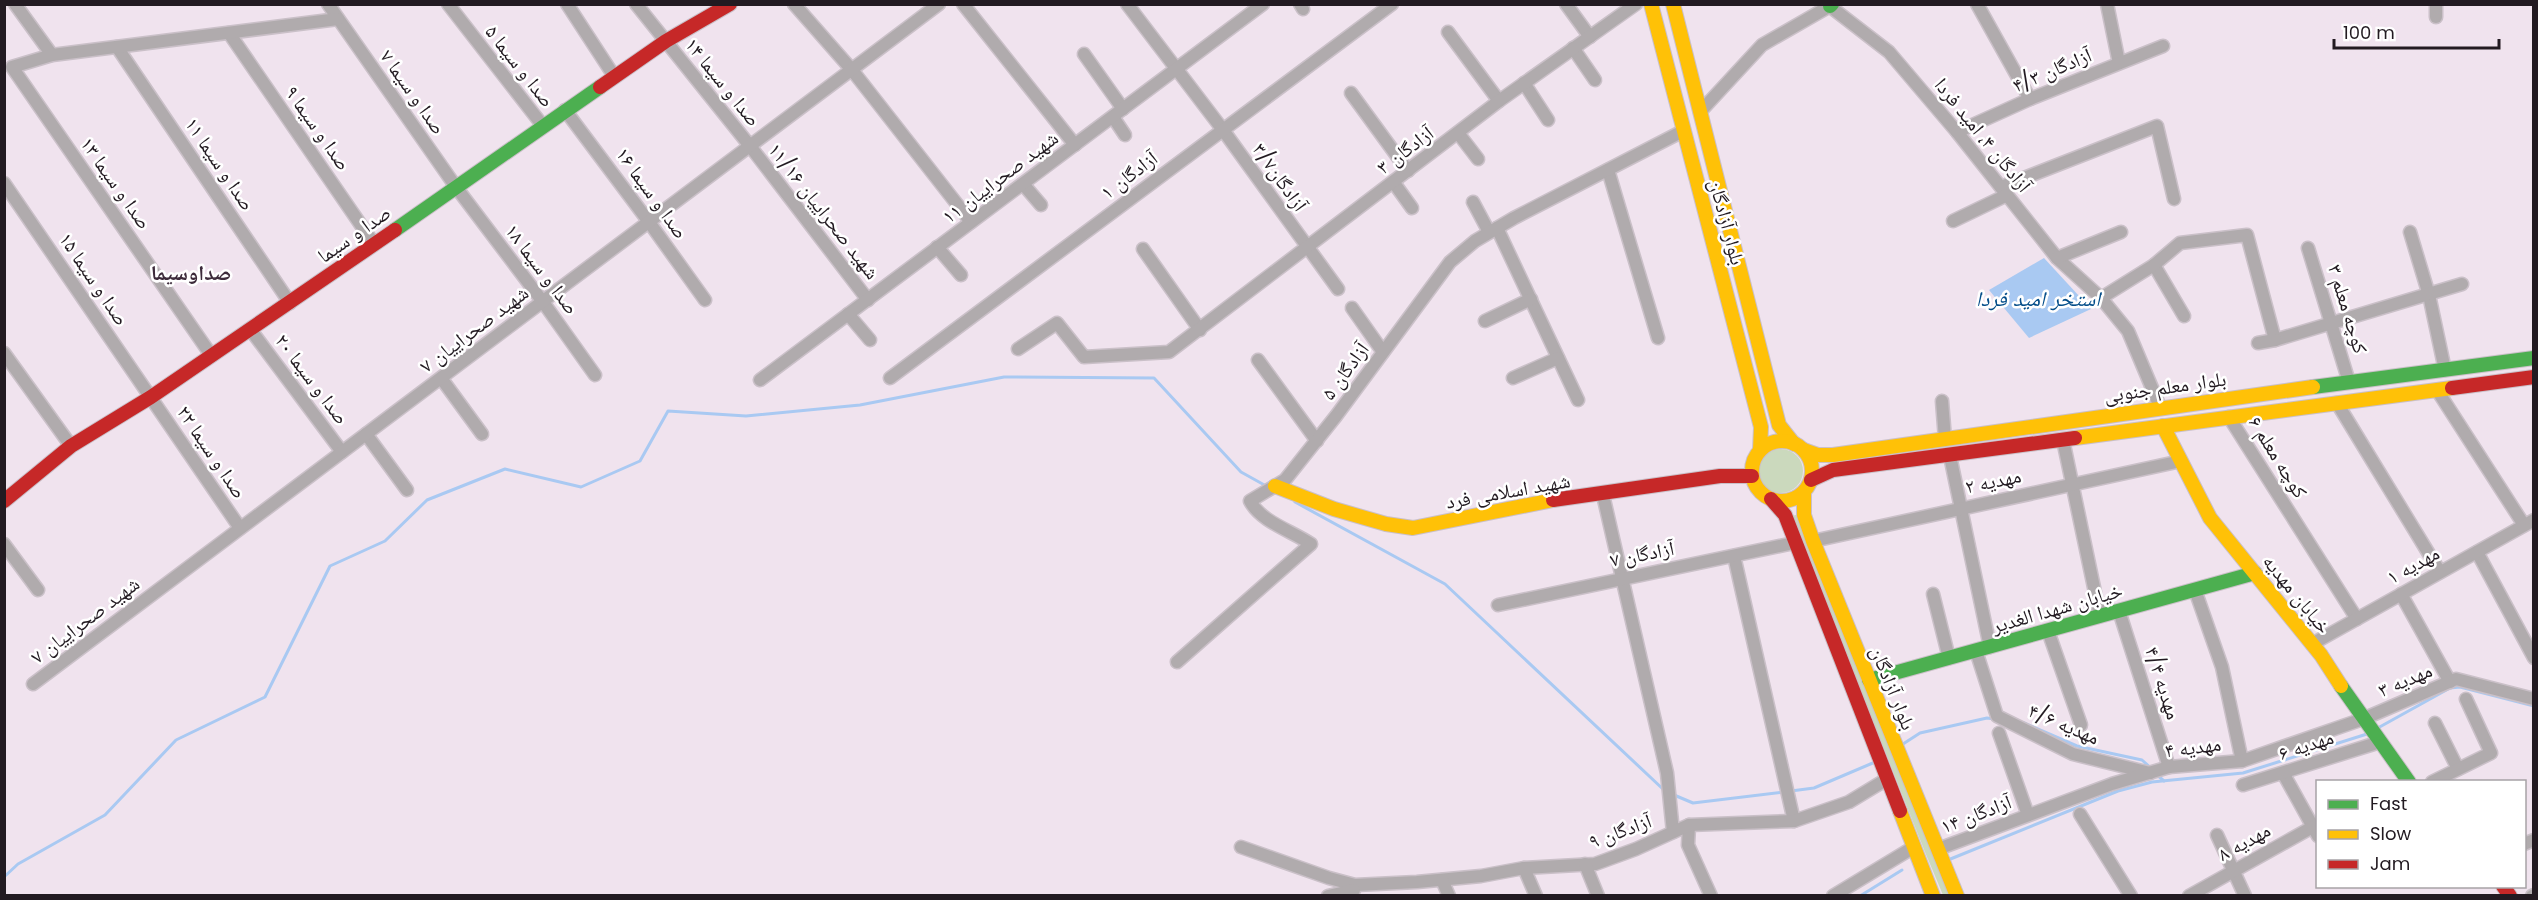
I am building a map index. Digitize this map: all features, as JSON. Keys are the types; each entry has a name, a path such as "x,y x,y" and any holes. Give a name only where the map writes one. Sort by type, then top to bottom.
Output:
{"main road":[{"name":"صدا و سیما","path":"4,501 71,446 151,397 290,303 666,41 730,4"},
{"name":"بلوار آزادگان","path":"1651,4 1761,427 1760,450"},
{"name":"بلوار آزادگان","path":"1674,4 1779,425 1799,447"},
{"path":"1662,46 1682,41"},
{"name":"بلوار معلم جنوبی","path":"1799,447 1818,455 1833,455 2160,407 2534,358"},
{"name":"بلوار معلم جنوبی","path":"1807,486 1833,470 2534,377"},
{"name":"خیابان مهدیه","path":"2163,426 2210,518 2312,644 2380,742 2402,780"},
{"path":"2021,428 2024,446"},
{"path":"1778,441 1799,447 1812,467 1807,486 1786,501 1771,500 1759,491 1752,476 1752,466 1760,450 1778,441"},
{"name":"شهید اسلامی فرد","path":"1275,486 1334,509 1413,528 1528,504 1603,495 1720,476 1752,476"},
{"name":"بلوار آزادگان","path":"1807,486 1804,515 1813,541 1957,896"},
{"name":"بلوار آزادگان","path":"1771,500 1785,515 1933,896"},
{"name":"خیابان شهدا الغدیر","path":"1869,680 2255,573"}],"street":[{"path":"15,4 52,56 338,19"},
{"name":"صدا و سیما ۷","path":"328,4 456,187"},
{"name":"صدا و سیما ۵","path":"448,4 543,126"},
{"name":"صدا و سیما ۱۴","path":"636,4 750,147"},
{"path":"794,4 852,70 971,222"},
{"name":"شهید صحراییان ۷","path":"33,684 939,4"},
{"path":"963,4 1075,145"},
{"name":"آزادگان۳/۷","path":"1127,4 1175,70 1223,130 1338,289"},
{"name":"شهید صحراییان ۱۱","path":"760,380 1263,4"},
{"name":"آزادگان ۱","path":"890,378 1392,4"},
{"path":"1566,4 1590,37"},
{"name":"آزادگان ۳","path":"1018,348 1057,323 1084,357 1169,352 1499,101 1636,4"},
{"path":"1977,4 2030,99"},
{"path":"2107,4 2119,63"},
{"path":"1700,112 1762,45 1830,5"},
{"name":"آزادگان ۴، امید فردا","path":"1830,5 1889,52 1957,132 2057,258 2101,298 2128,331 2160,407"},
{"path":"568,6 614,76"},
{"path":"1448,32 1499,101"},
{"name":"صدا و سیما ۹","path":"229,33 374,244"},
{"name":"آزادگان ۴/۳","path":"1957,132 2030,99 2163,46"},
{"name":"صدا و سیما ۱۱","path":"117,47 290,303"},
{"path":"1573,48 1595,80"},
{"path":"1084,54 1118,113 1125,135"},
{"name":"صدا و سیما ۱۳","path":"52,56 12,67 211,355"},
{"path":"1524,83 1548,120"},
{"path":"1351,93 1408,171"},
{"name":"صدا و سیما ۱۶","path":"565,110 650,222 705,300"},
{"path":"1953,221 2004,191 2157,126 2174,199"},
{"name":"آزادگان ۵","path":"1177,662 1311,544 1254,509 1250,501 1285,480 1317,441 1450,262 1475,241 1493,230 1683,131"},
{"path":"1458,134 1478,159"},
{"name":"شهید صحراییان ۱۱/۱۶","path":"750,147 867,300"},
{"path":"1608,170 1658,338"},
{"name":"صدا و سیما ۱۵","path":"4,183 151,397"},
{"path":"1394,183 1412,208"},
{"path":"1023,184 1041,205"},
{"name":"صدا و سیما ۱۸","path":"456,187 595,375"},
{"path":"1473,202 1493,230 1531,300 1578,399"},
{"path":"2057,258 2121,232"},
{"path":"2410,232 2429,295 2445,370"},
{"path":"2101,298 2154,265 2180,243 2247,235 2275,340"},
{"path":"937,248 961,275"},
{"name":"کوچه معلم ۳","path":"2308,248 2333,322 2349,382"},
{"path":"1143,249 1200,330"},
{"path":"2154,265 2184,316"},
{"path":"2258,344 2462,284"},
{"path":"1485,321 1531,300"},
{"path":"1352,308 1383,352"},
{"path":"848,314 870,340"},
{"name":"صدا و سیما ۲۰","path":"250,329 342,452"},
{"path":"4,353 71,446"},
{"path":"1513,378 1558,358"},
{"path":"1258,360 1317,441"},
{"path":"441,378 482,434"},
{"path":"2437,390 2480,458 2529,523"},
{"name":"صدا و سیما ۲۲","path":"151,397 240,528"},
{"path":"1942,401 1945,439"},
{"path":"2337,403 2440,572"},
{"name":"کوچه معلم ۶","path":"2229,417 2357,619"},
{"path":"366,434 406,490"},
{"path":"2063,440 2100,616"},
{"path":"1950,456 1990,647"},
{"name":"مهدیه ۲","path":"1813,541 2181,461"},
{"path":"1603,495 1667,773 1673,832"},
{"name":"مهدیه ۱","path":"2312,644 2529,523"},
{"name":"آزادگان ۷","path":"1498,605 1794,543"},
{"path":"4,544 38,590"},
{"path":"2476,552 2534,658"},
{"path":"1734,556 1794,821"},
{"path":"2195,590 2222,667 2242,761"},
{"path":"1934,594 1949,658"},
{"path":"2401,594 2450,682"},
{"name":"مهدیه ۴/۴","path":"2119,611 2169,767"},
{"path":"2048,630 2081,724"},
{"name":"مهدیه ۴/۶","path":"1976,651 1997,716 2073,754 2152,773"},
{"name":"مهدیه ۳","path":"2363,719 2456,679 2534,699"},
{"path":"2436,780 2491,753 2466,699"},
{"name":"مهدیه ۴","path":"2028,815 2112,784 2169,767 2242,761 2363,719"},
{"path":"2435,723 2458,769"},
{"path":"1999,733 2028,815"},
{"name":"مهدیه ۶","path":"2243,785 2380,742"},
{"path":"2283,773 2316,829"},
{"name":"آزادگان ۹","path":"1354,890 1524,868 1595,864 1636,849 1689,825 1794,821 1848,802 1887,779"},
{"path":"2080,814 2131,896"},
{"name":"آزادگان ۱۴","path":"1938,849 2028,815"},
{"path":"1689,825 1688,845 1711,896"},
{"name":"مهدیه ۸","path":"2189,896 2234,870 2316,829"},
{"path":"2217,835 2245,896"},
{"path":"1241,847 1329,878 1354,890"},
{"path":"1833,896 1914,848"},
{"path":"1585,864 1598,896"},
{"path":"1524,868 1536,896"},
{"path":"1442,880 1449,896"},
{"path":"1328,896 1354,890"}],"green space":[{"path":"1781,449 1790,450 1797,455 1802,462 1802,480 1797,487 1790,492 1781,493 1772,492 1765,487 1760,480 1759,471 1760,462 1765,455 1772,450"},
{"path":"1799,514 1953,895 1943,895 1925,852 1792,516"}],"water":[{"name":"استخر امید فردا","path":"2044,258 2091,309 2029,338 1989,290"}],"waterway":[{"path":"4,877 18,864 105,815 176,740 265,697 330,566 385,541 427,500 505,469 581,487 640,461 668,411 746,416 860,405 1004,377 1154,378 1241,472 1268,487"},
{"path":"1295,502 1445,584 1665,791"},
{"path":"2376,729 2450,688 2460,687 2534,706"},
{"path":"1903,744 1920,733 1987,718 1994,719"},
{"path":"2024,723 2077,746 2142,760 2152,769"},
{"path":"1948,860 2118,791 2152,782 2243,773 2367,734"},
{"path":"1791,791 1814,788 1875,762"},
{"path":"2156,774 2164,781"},
{"path":"1674,795 1693,803 1785,792"},
{"path":"1860,896 1902,870"}],"traffic: fast":[{"path":"395,230 600,87"},
{"path":"2313,387 2534,358"},
{"path":"1869,680 2255,573"},
{"path":"2341,686 2408,780"}],"traffic: slow":[{"path":"1651,4 1761,427 1760,450"},
{"path":"1673,4 1779,425 1794,444"},
{"path":"1804,450 1818,455 1833,455 2313,387"},
{"path":"2075,438 2452,388"},
{"path":"2163,426 2210,518 2321,655 2341,686"},
{"path":"1776,441 1788,441 1799,446 1807,454 1812,471 1810,483 1799,496 1788,501 1776,501 1765,496 1757,488 1752,477 1752,465 1757,454 1765,446 1776,441"},
{"path":"1275,486 1334,509 1386,524 1413,528 1553,500"},
{"path":"1804,492 1804,515 1813,541 1957,896"},
{"path":"1900,811 1933,896"}],"traffic: jam":[{"path":"600,87 666,41 730,4"},
{"path":"4,501 71,446 151,397 395,230"},
{"path":"2452,388 2534,377"},
{"path":"1811,480 1833,470 2075,438"},
{"path":"1553,500 1720,476 1752,476"},
{"path":"1771,499 1785,515 1900,811"},
{"path":"2504,888 2510,896"}],"district":[{"name":"صداوسیما","path":"191,273"}]}
